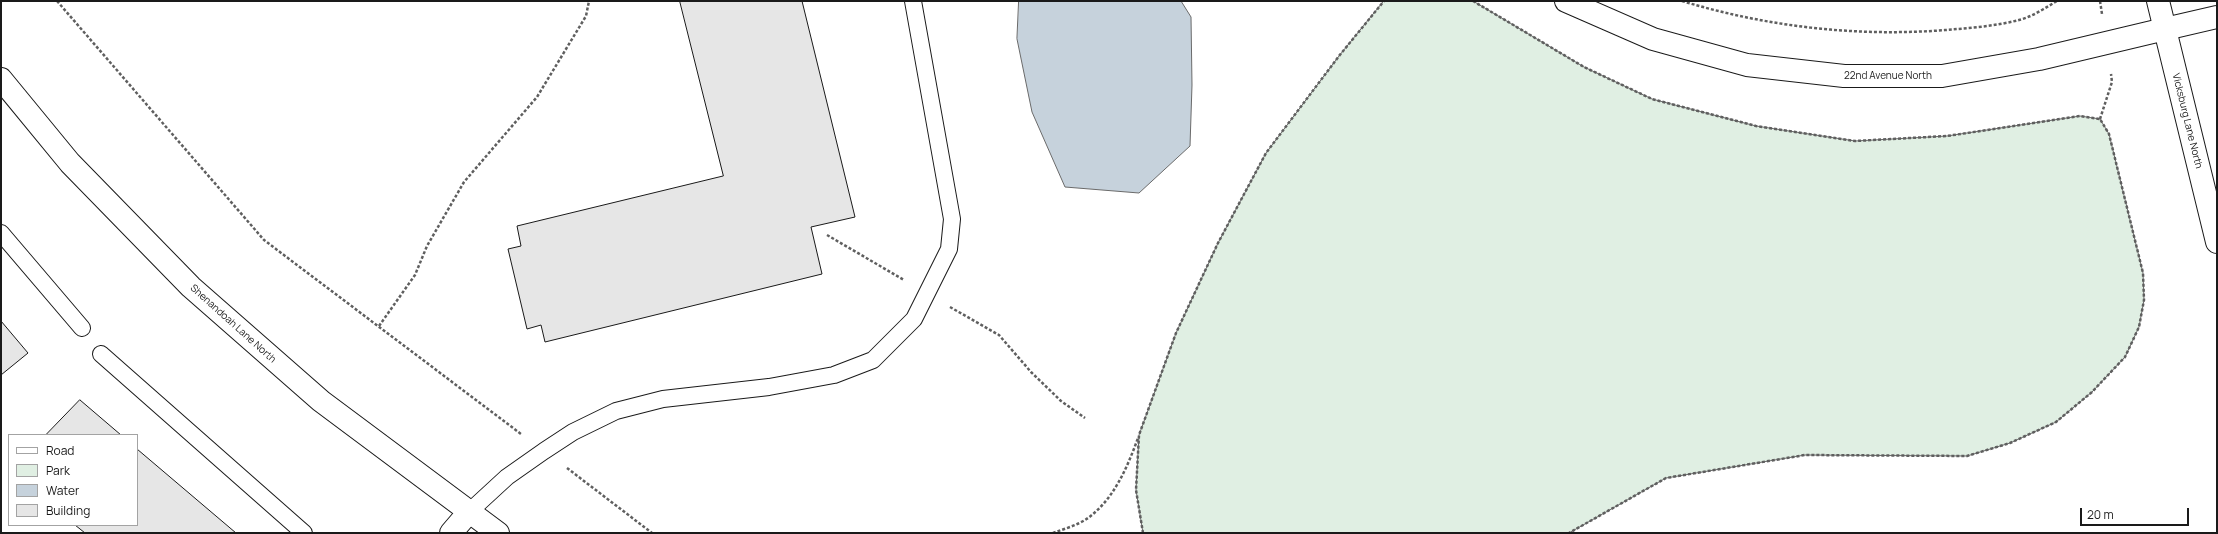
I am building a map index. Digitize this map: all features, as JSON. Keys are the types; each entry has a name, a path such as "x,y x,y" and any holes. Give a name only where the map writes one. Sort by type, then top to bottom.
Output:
{"street":[{"name":"22nd Avenue North","path":"1566,1 1654,39 1747,65 1844,76 1942,76 2039,59 2217,17"},
{"name":"Vicksburg Lane North","path":"2158,1 2217,242"},
{"name":"Shenandoah Lane North","path":"1,79 70,163 191,287 321,401 498,533"},
{"path":"451,533 469,512"}],"lane":[{"path":"469,512 507,477 544,451 573,432 616,411 663,399 768,387 834,375 873,360 914,319 928,294 949,249 952,218 913,1"},
{"path":"1,233 82,328"},
{"path":"101,354 304,533"}],"path":[{"path":"58,1 264,240 652,533"},
{"path":"379,326 414,275 426,246 464,182 537,97 586,16 589,1"},
{"path":"1053,533 1087,519 1100,507 1117,486 1130,460 1176,333 1218,243 1266,153 1338,56 1384,1"},
{"path":"1473,1 1584,67 1652,99 1756,126 1855,141 1948,136 2080,116 2100,119"},
{"path":"1682,1 1719,12 1813,29 1901,33 1964,28 2020,20 2057,1"},
{"path":"1570,533 1666,478 1804,455 1967,456 2010,443 2056,422 2092,392 2125,357 2138,327 2144,300 2143,273 2109,134 2100,119 2112,82"},
{"path":"827,235 999,335 1041,382 1061,401 1086,418"},
{"path":"1139,435 1136,490 1143,533"}],"green space":[{"path":"1384,1 1473,1 1584,67 1652,99 1756,126 1855,141 1947,136 2080,116 2100,119 2109,134 2143,273 2144,300 2139,327 2125,357 2092,392 2056,422 2010,443 1967,456 1805,455 1666,478 1569,533 1143,533 1136,490 1139,435 1176,333 1218,243 1266,153 1339,56"}],"water":[{"path":"1019,1 1181,1 1191,17 1192,85 1190,146 1139,193 1065,187 1032,112 1017,39"}],"building":[{"path":"680,1 802,1 855,217 811,227 822,274 545,342 541,325 527,329 508,249 521,246 517,226 723,176"},
{"path":"1,321 28,353 1,375"},
{"path":"80,400 120,434 47,434"},
{"path":"138,450 236,533 85,533 76,526 138,526"}]}
